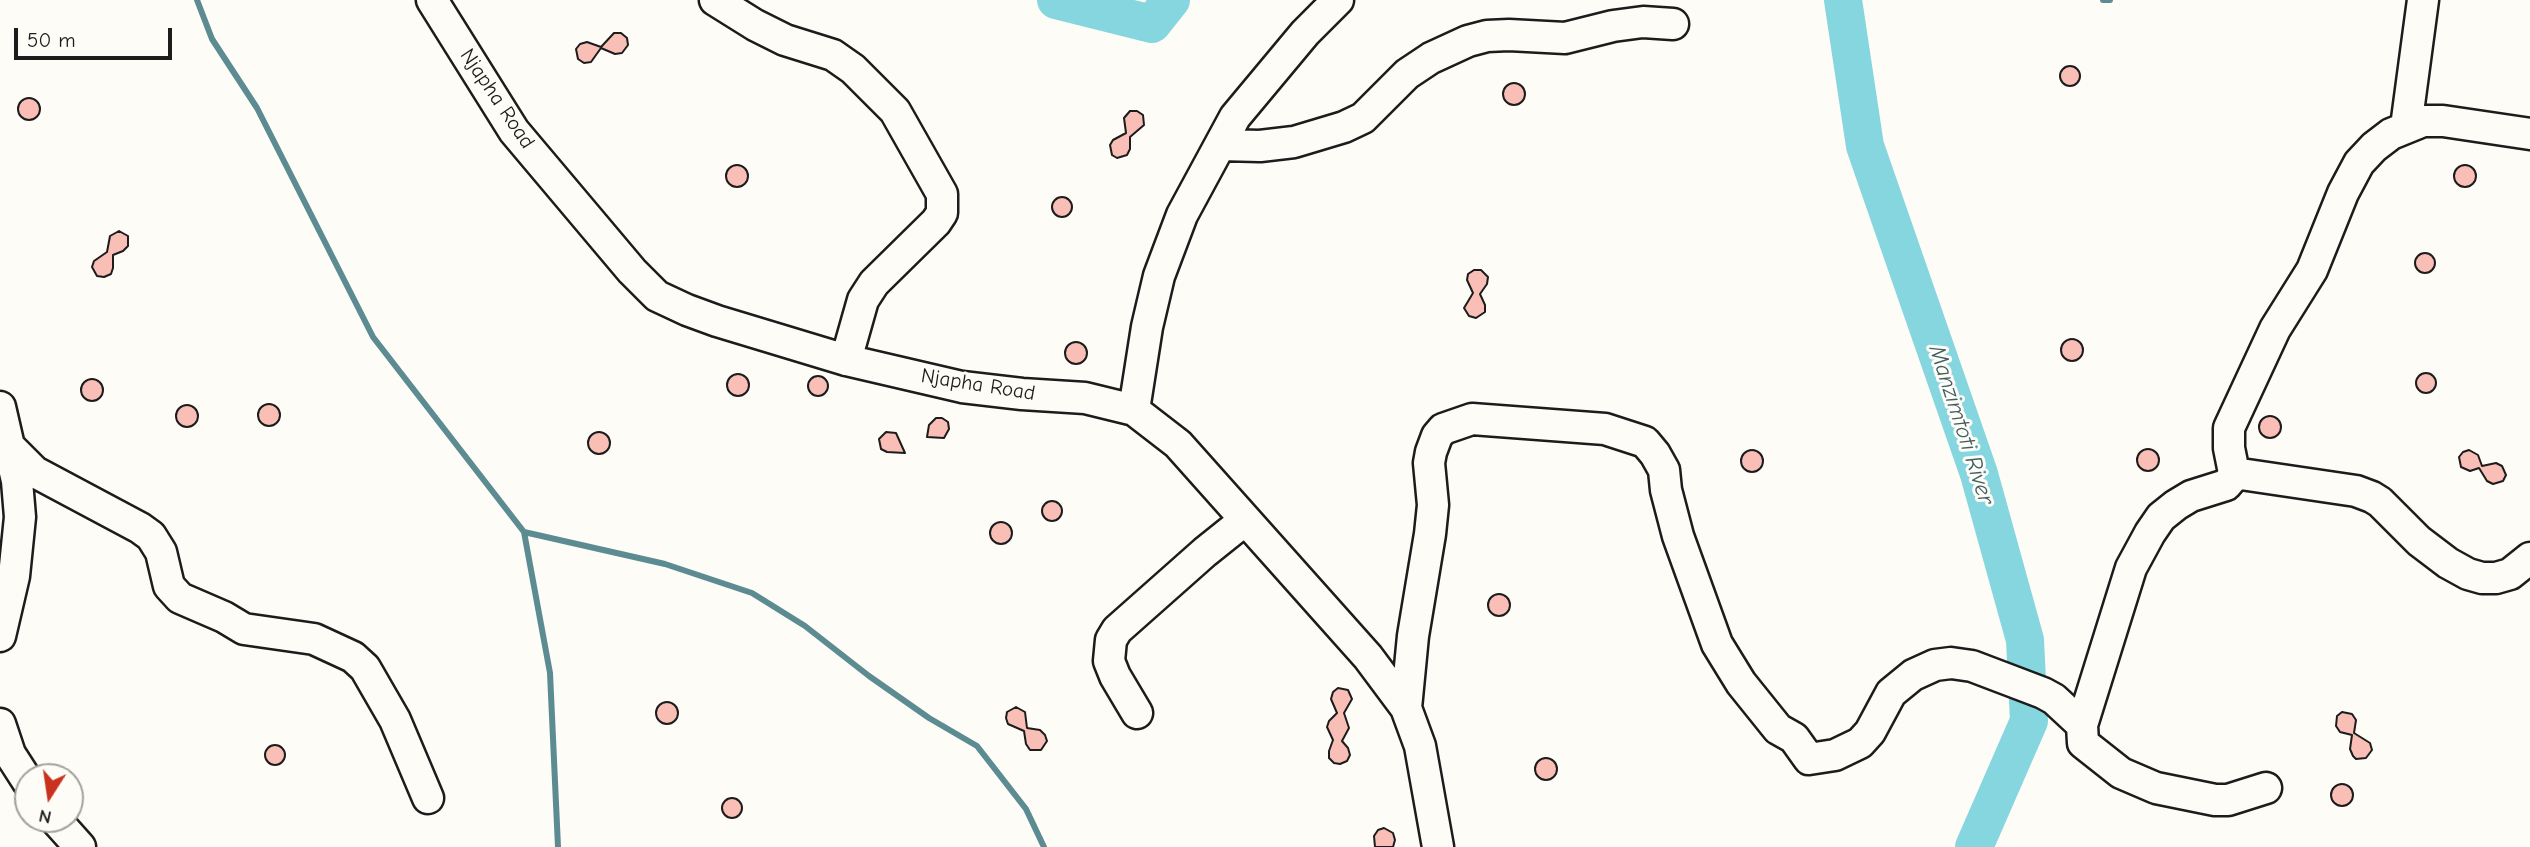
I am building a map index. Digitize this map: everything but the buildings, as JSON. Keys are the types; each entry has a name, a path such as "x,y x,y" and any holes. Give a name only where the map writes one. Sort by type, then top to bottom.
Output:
{"street":[{"name":"Njapha Road","path":"432,0 514,131 632,271 657,296 717,321 846,359 962,387 1085,398 1135,410 1178,444 1368,657 1406,709 1420,746 1438,847"},
{"path":"715,0 785,40 833,55 860,75 895,111 942,194 942,213 936,222 874,283 863,300 846,359"},
{"path":"1135,410 1147,327 1159,276 1182,215 1234,117 1298,41 1338,0"},
{"path":"2406,127 2423,0"},
{"path":"1220,145 1260,146 1294,142 1344,127 1363,118 1407,74 1432,58 1468,41 1487,36 1509,35 1565,38 1613,26 1643,22 1673,24"},
{"path":"2266,788 2228,800 2215,800 2156,788 2121,773 2083,743 2082,725 2131,568 2161,517 2191,496 2226,485 2234,473 2229,448 2230,428 2275,329 2312,270 2343,193 2359,163 2391,134 2423,121 2443,121 2530,134"},
{"path":"0,407 17,481 20,517 19,547 0,636"},
{"path":"1406,709 1413,636 1432,515 1429,463 1431,452 1443,429 1472,419 1605,429 1645,442 1664,470 1666,490 1678,536 1717,644 1741,683 1778,729 1794,738 1809,759 1835,755 1860,743 1870,732 1891,693 1913,675 1935,665 1951,663 1972,666 2043,693 2054,699 2082,725"},
{"path":"9,446 43,478 150,536 162,552 173,594 244,629 314,639 353,657 365,668 395,720 428,798"},
{"path":"2234,473 2356,491 2372,497 2419,541 2468,575 2482,579 2496,578 2510,574 2530,558"},
{"path":"1136,713 1109,661 1111,640 1117,630 1245,520"},
{"path":"0,724 16,763"},
{"path":"68,833 80,847"}],"waterway":[{"path":"197,0 212,39 257,108 373,337 524,532 665,564 752,593 805,626 929,718 977,746 1026,809 1044,847"},
{"name":"Manzimtoti River","path":"1056,0 1152,24 1171,0"},
{"name":"Manzimtoti River","path":"1843,0 1865,146 1979,474 2025,640 2029,721 1974,847"},
{"path":"2103,0 2110,0"},
{"path":"524,532 550,673 558,847"}]}
